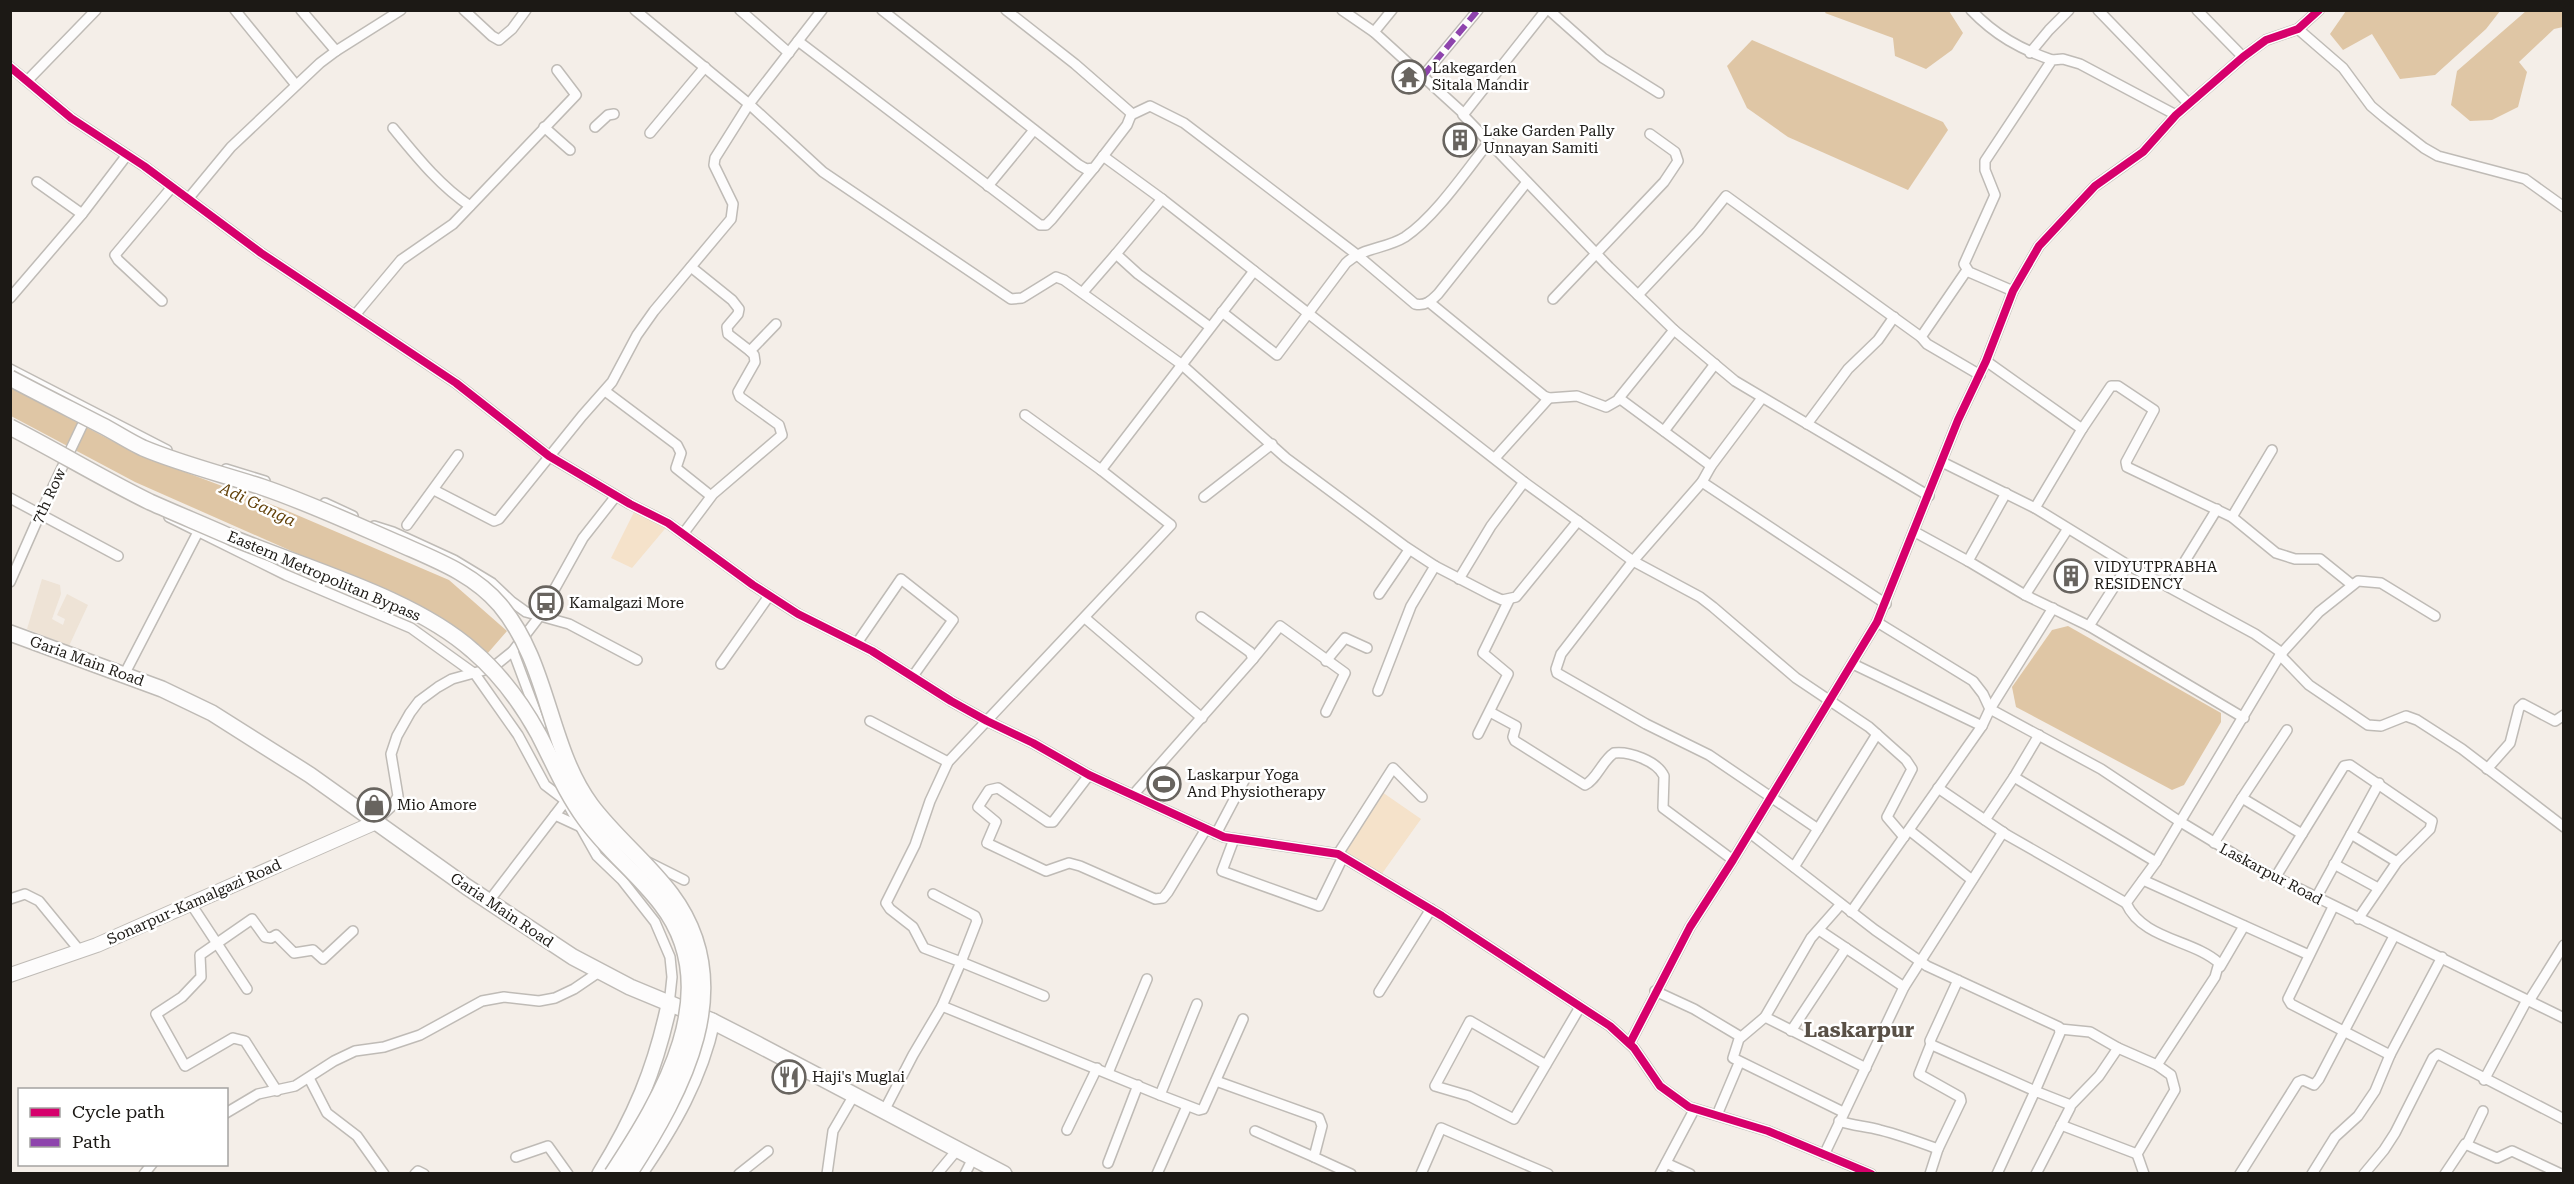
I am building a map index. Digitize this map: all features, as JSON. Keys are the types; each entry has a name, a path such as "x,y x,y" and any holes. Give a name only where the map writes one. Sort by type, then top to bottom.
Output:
{"main road":[{"path":"10,378 142,447 316,507 441,561 476,582 500,605 518,629 542,683 579,789 602,819 670,892 685,914 701,960 703,1004 697,1036 688,1065 667,1113 629,1173"},
{"name":"Eastern Metropolitan Bypass","path":"10,427 148,501 407,608 473,650 515,696 537,733 559,778 586,821 662,904 682,940 689,998 685,1026 674,1065 654,1109 612,1173"},
{"name":"Garia Main Road","path":"10,633 162,689 212,714 309,775 374,823 599,972 669,1005 712,1021 1004,1173"},
{"name":"Sonarpur-Kamalgazi Road","path":"10,975 80,951 374,823"},
{"path":"600,1173 642,1096 653,1069 669,1005"},
{"path":"639,1173 662,1140 687,1095 706,1052 712,1021"}],"street":[{"path":"27,81 96,10"},
{"path":"235,10 296,85"},
{"path":"301,10 336,51"},
{"path":"188,199 231,147 296,85 336,51 386,14 401,10"},
{"path":"464,10 499,40 512,29 526,10"},
{"path":"635,10 749,104 823,172 1004,295 1017,299 1056,277 1064,280 1181,364 1286,458 1409,549 1459,579 1502,600 1509,600"},
{"path":"740,10 789,53"},
{"path":"434,490 496,521 615,378 648,319 733,215 734,204 714,161 749,104 822,10"},
{"path":"882,10 1079,165 1086,169 1094,168"},
{"path":"1006,10 1076,64 1131,115"},
{"path":"1342,10 1374,32 1463,113 1596,254 1674,330 1740,385 1929,496"},
{"path":"1374,32 1392,10"},
{"path":"1423,76 1478,10"},
{"path":"1463,113 1547,10 1603,58 1659,93"},
{"path":"1971,10 1989,29 2030,53 2052,60 2063,59 2080,64 2176,115"},
{"path":"2030,53 2069,10"},
{"path":"2098,10 2189,104"},
{"path":"2197,10 2243,57"},
{"path":"1630,1043 1690,927 1831,701 1886,604 1958,420 1986,361 2013,291 2039,246 2101,180 2143,152 2176,115 2243,57 2266,40 2298,28 2316,12"},
{"path":"2298,28 2343,68 2371,106 2424,148 2438,156 2525,179 2564,207"},
{"path":"798,41 1035,222 1046,225 1094,168 1131,115 1150,106 1184,123 1356,254 1415,304 1430,302 1527,182"},
{"path":"1921,337 1967,270 1965,258 1995,195 1985,170 1985,161 2052,60"},
{"path":"10,67 64,112 172,187 261,253 456,383 549,456 616,496 655,515 798,614 857,643 913,676 951,702 1033,743 1089,775 1216,834 1234,839 1341,855 1431,909 1610,1026 1630,1043 1660,1086 1694,1110 1768,1131 1871,1173"},
{"path":"650,133 705,67"},
{"path":"355,315 401,260 444,232 576,95 557,70"},
{"path":"596,127 608,115 614,114"},
{"path":"544,127 570,150"},
{"path":"393,128 438,180 470,206"},
{"path":"988,186 1034,130"},
{"path":"1553,299 1664,182 1678,161 1675,152 1650,134"},
{"path":"1222,312 1277,355 1356,254 1404,238 1420,226 1490,142"},
{"path":"10,298 82,214 127,155"},
{"path":"1103,156 1162,198 1524,482 1633,561 1700,597 1790,674 1877,734 1912,768 1887,814 1888,821 1972,880"},
{"path":"37,182 82,214"},
{"path":"162,301 115,255 172,187"},
{"path":"1638,295 1698,231 1726,196 1894,317 1927,344 1980,375"},
{"path":"1083,292 1162,198"},
{"path":"1116,254 1138,274 1210,327"},
{"path":"683,534 711,496 782,435 779,426 740,397 738,392 755,363 754,355 728,334 727,327 738,314 739,309 732,300 691,267"},
{"path":"1967,270 2013,291"},
{"path":"1101,470 1254,271"},
{"path":"1430,302 1537,392 1549,398 1577,396 1606,407 1620,399 1674,330"},
{"path":"1807,424 1848,369 1878,340 1894,317"},
{"path":"750,351 776,324"},
{"path":"1986,361 2082,429"},
{"path":"1664,431 1715,364"},
{"path":"10,369 161,448 249,475 309,497 433,550 492,583 512,602 539,617 569,624 637,660"},
{"path":"2035,508 2082,429 2111,386 2118,386 2154,410 2126,462 2127,466 2217,508 2232,517 2276,553 2295,559 2320,559 2351,584"},
{"path":"604,391 676,445 681,453 676,468 711,496"},
{"path":"1495,458 1549,398"},
{"path":"1762,398 1711,466 1702,482 1633,561 1561,654 1556,669 1557,673 1646,724 1709,755 1818,829"},
{"path":"1620,399 1711,466"},
{"name":"7th Row","path":"10,582 90,410"},
{"path":"1025,415 1101,470 1171,525 948,762 930,801 913,851 886,903 890,909 914,927 924,948 1044,996"},
{"path":"10,432 198,532 286,575 411,628 475,674 518,735 545,786 566,801 597,856 622,880 655,922 670,957 672,977 669,1005"},
{"path":"1204,497 1272,444"},
{"path":"2232,517 2272,450"},
{"path":"407,525 458,455"},
{"path":"1942,462 2035,508 2128,566 2255,634 2281,654 2309,685 2361,722 2376,727 2403,717 2413,717 2462,749 2564,827"},
{"path":"1459,579 1491,526 1524,482"},
{"path":"1702,482 1886,604"},
{"path":"1968,561 2006,493"},
{"path":"374,823 392,806 398,796 391,754 397,736 410,713 419,701 438,687 452,679 475,674 501,663 513,651 539,617 576,549 616,496"},
{"path":"10,498 118,556"},
{"path":"2169,587 2217,508"},
{"path":"1478,734 1508,674 1483,653 1509,600 1524,588 1578,521"},
{"path":"2025,594 2067,530"},
{"path":"124,675 198,532"},
{"path":"1915,532 2025,594 2089,626 2244,717"},
{"path":"1379,594 1409,549"},
{"path":"1378,691 1412,606 1435,566"},
{"path":"2089,626 2128,566"},
{"path":"857,643 901,579 953,620 913,676"},
{"path":"2126,903 2156,862 2281,654 2319,612 2351,584 2364,580 2381,583 2435,616"},
{"path":"721,664 769,596"},
{"path":"1851,912 1982,726 1990,709 2053,608"},
{"path":"1201,616 1250,652 1253,659"},
{"path":"1084,618 1202,718"},
{"path":"1877,621 1967,676 1979,687 1990,709"},
{"path":"1133,795 1280,626 1326,661 1346,673 1326,712"},
{"path":"1326,661 1345,638 1367,648"},
{"path":"513,651 533,707 565,783 566,801"},
{"path":"1852,664 1982,726"},
{"path":"2487,769 2510,743 2519,708 2523,704 2555,721 2564,715"},
{"name":"Laskarpur Road","path":"1990,709 2101,769 2214,843 2275,878 2564,1018"},
{"path":"1490,712 1516,726 1513,737 1515,741 1585,785 1614,753 1629,754 1655,766 1664,776 1664,808 1733,860"},
{"path":"870,722 948,762"},
{"path":"2214,843 2287,730"},
{"path":"1794,867 1877,734"},
{"path":"1985,820 2039,735"},
{"path":"2275,878 2343,766 2352,766 2432,821 2430,829 2397,862 2358,919"},
{"path":"1234,839 1222,871 1319,906 1341,855 1393,768 1422,797"},
{"path":"1089,775 1053,822 1048,822 998,788 989,790 978,807 996,822 987,843 1046,871 1069,863 1155,899 1163,898 1168,892 1206,829"},
{"path":"2014,777 2156,862"},
{"path":"489,901 566,801 579,778"},
{"path":"1216,834 1245,779"},
{"path":"2316,898 2379,783"},
{"path":"1938,788 2002,832 2126,903 2140,922 2217,961 2220,967"},
{"path":"2242,798 2302,834"},
{"path":"555,814 684,880"},
{"path":"1824,1155 1904,987 2002,832"},
{"path":"1750,833 1851,912 1921,962 2060,1029 2090,1032 2118,1048 2157,1065 2174,1079 2175,1090 2137,1154"},
{"path":"2351,834 2397,862"},
{"path":"2334,864 2378,888"},
{"path":"2143,880 2309,955"},
{"path":"10,899 25,894 39,901 80,951"},
{"path":"885,1111 913,1055 942,1006 977,921 975,916 933,894"},
{"path":"191,904 248,989"},
{"path":"1841,904 1811,938 1765,1017 1741,1037 1733,1058 1858,1127 1904,1136 1938,1149"},
{"path":"2333,907 2288,996 2289,1002 2390,1055"},
{"path":"1378,992 1431,909"},
{"path":"277,1091 245,1041 233,1038 185,1066 156,1014 182,996 201,977 200,955 252,919 266,937 271,938 276,935 294,953 313,950 324,959 353,931"},
{"path":"2157,1065 2205,994 2244,926"},
{"path":"1819,930 1904,987"},
{"path":"2240,1173 2298,1082 2301,1080 2314,1085 2319,1079 2394,936"},
{"path":"2484,1080 2528,1000 2564,945"},
{"path":"1791,1031 1846,948"},
{"path":"2312,1173 2339,1132 2358,1116 2370,1099 2382,1078 2390,1055 2442,957"},
{"path":"228,1112 250,1098 291,1088 355,1051 384,1047 409,1039 482,1001 504,997 539,1001 555,998 574,989 599,972"},
{"path":"1108,1073 1147,979"},
{"path":"1930,1173 1938,1149 1961,1101 1960,1097 1919,1074 1958,980"},
{"path":"1655,991 1694,1009 1741,1037"},
{"path":"1160,1095 1197,1004"},
{"path":"942,1006 1199,1110 1203,1109 1243,1019"},
{"path":"1546,1065 1470,1021 1435,1086 1469,1096 1514,1119 1546,1065 1580,1007"},
{"path":"1765,1017 1866,1068"},
{"path":"1997,1173 2060,1029"},
{"path":"1931,1044 2070,1106"},
{"path":"2036,1173 2070,1106 2099,1076 2118,1048"},
{"path":"2364,1173 2395,1133 2435,1056 2441,1055 2484,1080 2564,1119"},
{"path":"1717,1115 1739,1063"},
{"path":"1067,1130 1097,1068"},
{"path":"309,1078 327,1113 357,1136 384,1173"},
{"path":"1216,1081 1319,1118 1322,1126 1314,1157"},
{"path":"1108,1163 1138,1085"},
{"path":"827,1173 833,1131 854,1095"},
{"path":"1157,1173 1187,1106"},
{"path":"1660,1173 1694,1110"},
{"path":"2445,1173 2462,1146 2467,1144 2483,1111"},
{"path":"2061,1125 2137,1154 2144,1173"},
{"path":"1421,1173 1441,1128 1548,1173"},
{"path":"1255,1131 1351,1173"},
{"path":"2467,1144 2497,1158 2512,1151 2561,1173"},
{"path":"516,1157 548,1146 568,1173"},
{"path":"937,1173 957,1150"},
{"path":"739,1173 768,1151"},
{"path":"965,1173 973,1158"},
{"path":"1666,1162 1690,1173"},
{"path":"415,1173 424,1173"}],"shaded area":[{"path":"636,508 669,524 632,568 611,558"},
{"path":"42,579 60,585 61,594 52,619 63,625 65,619 57,615 67,594 88,605 69,646 27,629"},
{"path":"1382,792 1421,819 1381,875 1345,852"}],"water":[{"path":"1827,10 1949,11 1963,33 1952,50 1926,69 1895,56 1893,38 1825,13"},
{"path":"2346,11 2500,11 2486,29 2435,75 2400,79 2372,34 2343,50 2330,34"},
{"path":"2526,11 2563,11 2563,27 2554,29 2519,62 2527,72 2518,107 2492,120 2470,121 2451,105 2457,71"},
{"path":"1752,40 1943,122 1948,130 1908,190 1788,137 1747,108 1727,66"},
{"name":"Adi Ganga","path":"10,387 137,454 283,509 449,580 507,631 487,654 427,611 135,482 11,416"},
{"path":"2068,626 2221,713 2221,722 2184,785 2172,790 2016,707 2012,687 2052,630"}],"marked path":[{"path":"1423,76 1478,10"}],"cycle path":[{"path":"1630,1043 1690,927 1877,622 1958,420 1986,361 2013,291 2039,246 2095,186 2143,152 2176,115 2243,57 2266,40 2298,29 2319,10"},
{"path":"10,67 71,118 144,166 261,253 456,383 549,456 630,504 668,523 753,585 798,614 872,651 951,701 1089,775 1224,837 1338,854 1442,916 1610,1026 1634,1048 1660,1086 1689,1107 1768,1131 1871,1174"}],"place":[{"name":"Lakegarden Sitala Mandir","path":"1409,77"},
{"name":"Lake Garden Pally Unnayan Samiti","path":"1460,140"},
{"name":"VIDYUTPRABHA RESIDENCY","path":"2071,576"},
{"name":"Kamalgazi More","path":"546,603"},
{"name":"Laskarpur Yoga And Physiotherapy","path":"1164,784"},
{"name":"Mio Amore","path":"374,805"},
{"name":"Haji's Muglai","path":"789,1077"}],"district":[{"name":"Laskarpur","path":"1859,1030"}]}
